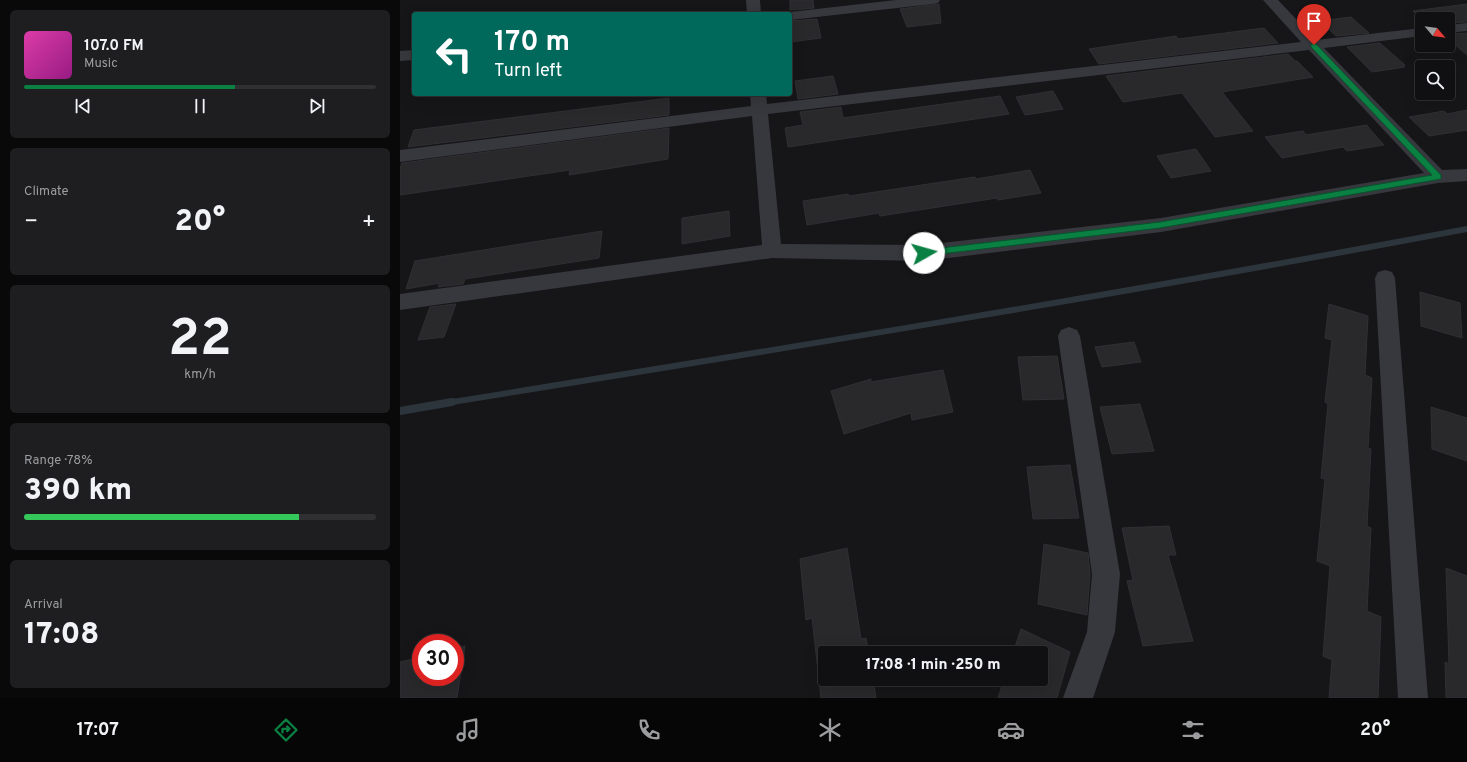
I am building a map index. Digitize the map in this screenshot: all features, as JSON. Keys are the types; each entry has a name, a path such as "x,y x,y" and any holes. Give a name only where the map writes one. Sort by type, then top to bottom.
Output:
{"street":[{"path":"753,0 754,12"},
{"path":"792,16 933,0"},
{"path":"1270,0 1438,177"},
{"path":"1455,28 1467,27"},
{"path":"400,156 759,102 1314,45 1415,33"},
{"path":"400,56 412,55"},
{"path":"759,102 772,251"},
{"path":"400,302 772,251 924,253 1160,225 1438,177 1467,175"},
{"path":"1385,278 1413,698"},
{"path":"1069,336 1106,574 1101,632 1078,698"}],"building":[{"path":"790,0 813,0 814,8 790,10"},
{"path":"939,4 941,23 907,27 900,9"},
{"path":"1467,4 1467,22 1455,23 1455,12 1415,13 1413,11"},
{"path":"1351,17 1369,33 1336,36 1320,21"},
{"path":"817,19 821,38 792,42 792,21"},
{"path":"1264,28 1278,43 1099,64 1089,49 1176,36 1178,39"},
{"path":"1467,33 1467,55 1455,45 1455,34"},
{"path":"1380,43 1405,65 1403,65 1405,67 1372,72 1347,47"},
{"path":"1288,54 1313,77 1222,92 1253,131 1215,137 1182,93 1123,102 1106,76"},
{"path":"833,76 838,94 798,99 795,81"},
{"path":"1053,91 1063,109 1025,115 1016,97"},
{"path":"1000,96 1009,114 788,147 785,128 803,125 800,112 841,107 843,118"},
{"path":"669,98 669,115 408,147 414,130"},
{"path":"1467,110 1467,130 1429,136 1409,117 1444,111 1447,114"},
{"path":"1367,125 1384,145 1347,151 1343,147 1282,158 1265,137 1303,131 1306,135"},
{"path":"669,128 668,159 569,175 570,170 400,195 400,169 402,163"},
{"path":"1196,149 1211,171 1171,178 1157,156"},
{"path":"1030,170 1041,193 998,200 997,198 880,216 879,213 807,225 803,201 848,194 849,196 975,177 976,179"},
{"path":"729,211 730,236 682,244 682,218"},
{"path":"602,231 599,258 465,279 463,284 438,287 440,283 406,289 415,261"},
{"path":"1420,292 1460,303 1462,338 1421,326"},
{"path":"456,304 444,337 418,340 430,307"},
{"path":"1329,304 1368,316 1365,375 1372,378 1368,448 1371,449 1367,526 1371,528 1367,611 1381,617 1378,698 1329,698 1332,660 1323,656 1330,566 1317,561 1325,479 1321,478 1328,404 1325,402 1332,340 1325,338"},
{"path":"1134,342 1141,362 1102,367 1095,347"},
{"path":"1057,356 1064,399 1023,400 1018,357"},
{"path":"943,370 953,412 912,420 911,413 844,434 831,391 871,379 871,382"},
{"path":"1140,404 1154,451 1112,454 1100,407"},
{"path":"1431,407 1467,418 1467,461 1432,449"},
{"path":"1070,465 1079,518 1033,519 1027,467"},
{"path":"1169,526 1176,555 1168,555 1193,641 1143,646 1127,581 1133,580 1122,528"},
{"path":"1044,544 1088,553 1090,573 1087,615 1038,604"},
{"path":"847,548 861,639 866,638 868,646 818,646 818,671 812,618 806,620 800,559"},
{"path":"1446,568 1467,576 1467,698 1446,698 1445,662 1449,664"},
{"path":"1021,629 1070,652 1057,698 998,698 1002,686 1048,686 1048,646 1015,646"},
{"path":"412,659 412,686 459,686 457,698 400,698 400,662"},
{"path":"820,686 874,686 876,698 821,698"}],"waterway":[{"path":"449,402 1085,298 1467,229"},
{"path":"400,411 449,402"}],"route":[{"path":"924,253 1160,225 1438,177 1314,45"}]}
